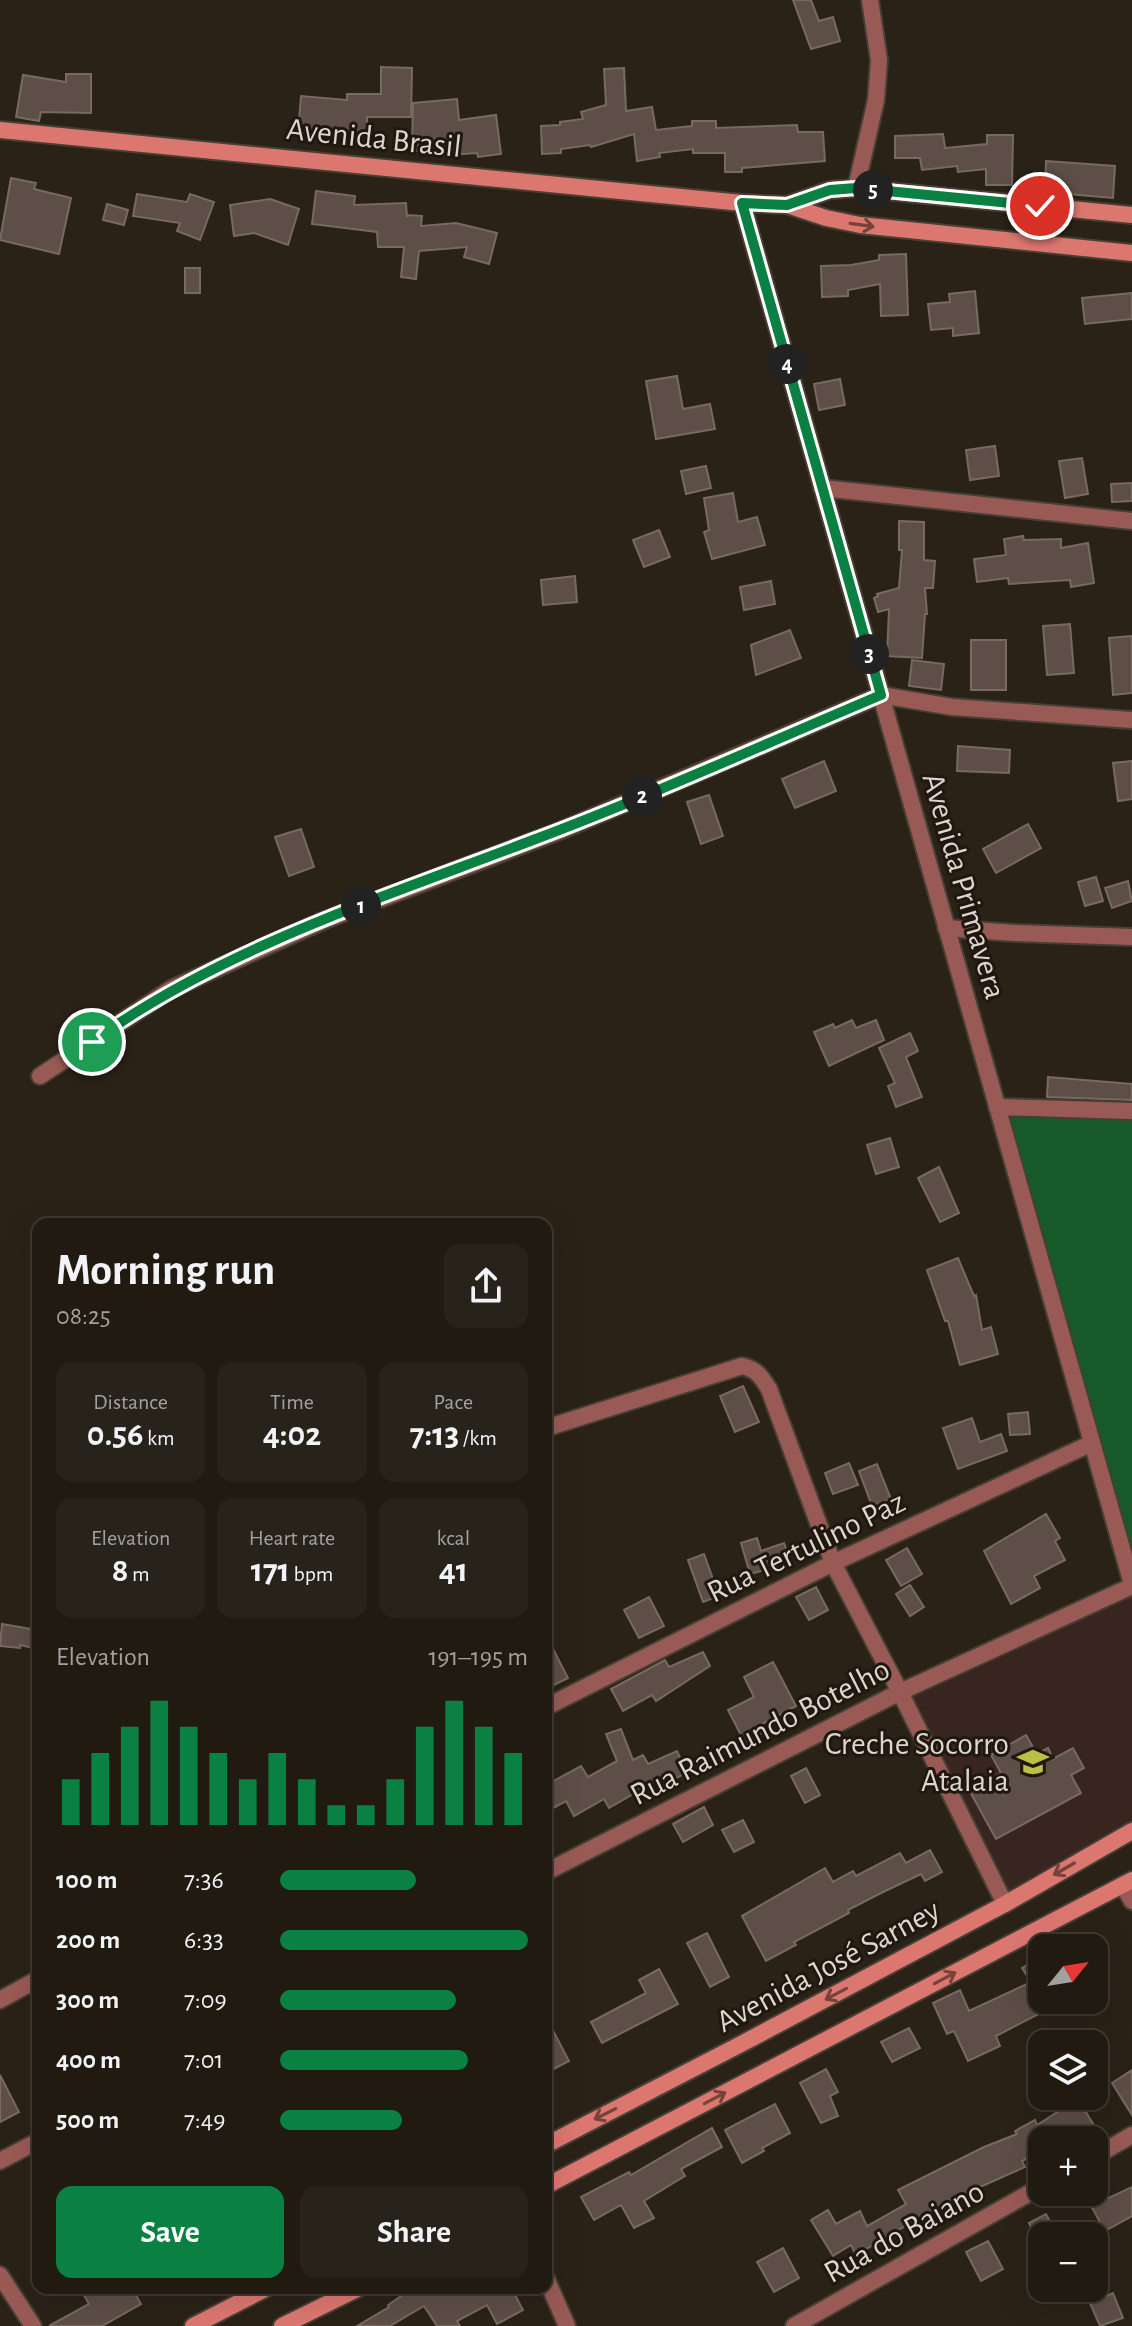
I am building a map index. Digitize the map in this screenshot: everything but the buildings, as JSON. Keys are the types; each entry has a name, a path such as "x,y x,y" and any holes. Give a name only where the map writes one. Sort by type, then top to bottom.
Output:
{"street":[{"path":"856,188 876,100 879,60 870,0"},
{"name":"Avenida Brasil","path":"0,130 787,205"},
{"path":"787,205 830,190 856,188 1132,215"},
{"name":"Avenida Primavera","path":"742,203 1132,1585"},
{"path":"787,205 860,225 1132,253"},
{"path":"822,488 1132,521"},
{"path":"40,1076 125,1018 185,983 325,920 562,830 881,695 952,707 1132,720"},
{"path":"946,928 1132,937"},
{"path":"997,1107 1132,1111"},
{"path":"552,1426 742,1366 754,1369 769,1389 833,1563 1005,1904"},
{"name":"Rua Tertulino Paz","path":"552,1704 833,1563 1092,1443"},
{"name":"Rua Raimundo Botelho","path":"552,1869 900,1692 1132,1585"},
{"name":"Avenida José Sarney","path":"552,2142 1005,1904 1131,1832"},
{"path":"1128,1883 1132,1901"},
{"name":"Avenida José Sarney","path":"552,2183 1128,1883"},
{"path":"0,2000 32,1982"},
{"path":"1108,2149 1132,2135"},
{"path":"0,2161 32,2144"},
{"name":"Rua do Baiano","path":"794,2326 1028,2194"},
{"path":"0,2275 33,2326"},
{"path":"552,2292 567,2326"},
{"path":"193,2326 255,2294"},
{"path":"282,2326 347,2294"}],"shaded area":[{"name":"Creche Socorro Atalaia","path":"1132,1586 1132,1832 1005,1904 900,1692"}],"green space":[{"path":"997,1107 1132,1111 1132,1584"}],"place":[{"name":"Creche Socorro Atalaia","path":"1033,1762"}],"route":[{"path":"92,1042 171,989 325,920 562,830 881,695 742,203 787,205 830,190 856,188 1040,206"}]}
